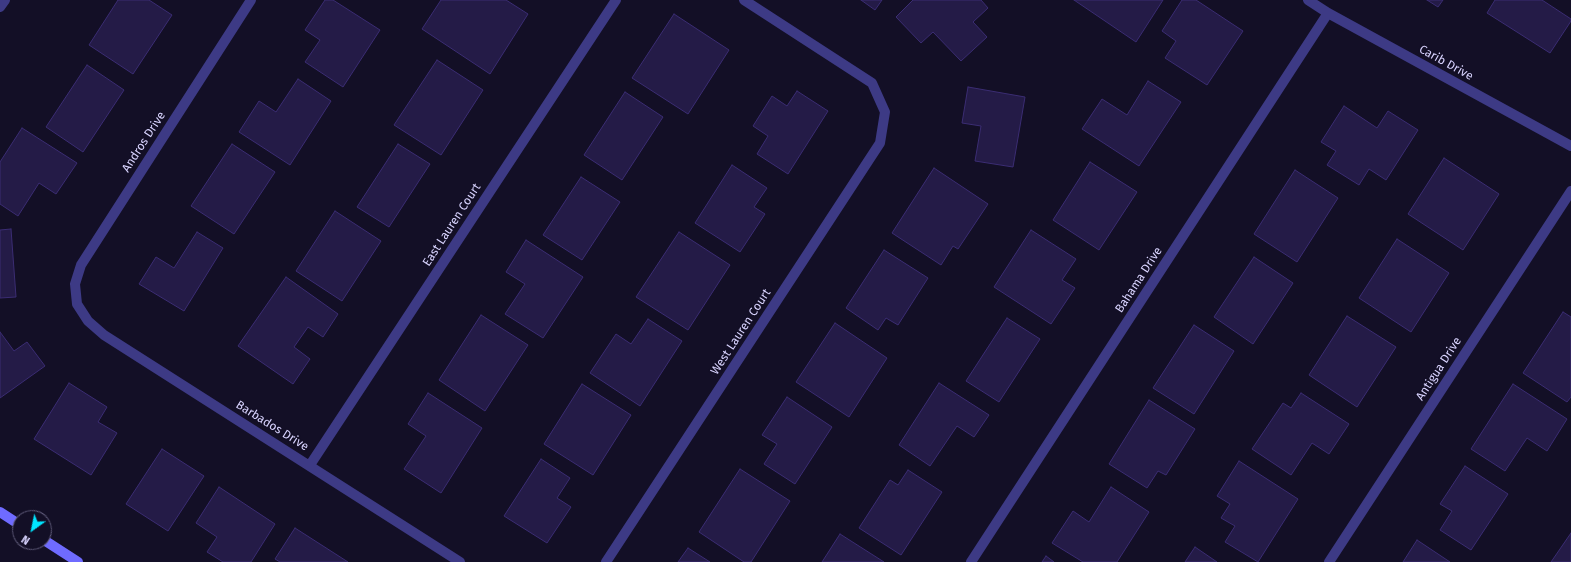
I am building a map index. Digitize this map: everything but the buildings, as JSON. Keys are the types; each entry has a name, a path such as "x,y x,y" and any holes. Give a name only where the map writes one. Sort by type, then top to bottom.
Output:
{"street":[{"path":"0,7 5,0"},
{"name":"Andros Drive","path":"77,304 75,284 81,265 251,0"},
{"name":"East Lauren Court","path":"310,465 616,0"},
{"name":"West Lauren Court","path":"606,562 880,143 885,112 872,83 744,0"},
{"name":"Carib Drive","path":"1308,0 1328,13 1571,146"},
{"name":"Bahama Drive","path":"971,562 1328,13"},
{"name":"Antigua Drive","path":"1329,562 1571,190"},
{"name":"Barbados Drive","path":"77,304 88,321 104,335 460,562"},
{"path":"0,512 12,520"},
{"path":"52,545 78,562"}]}
